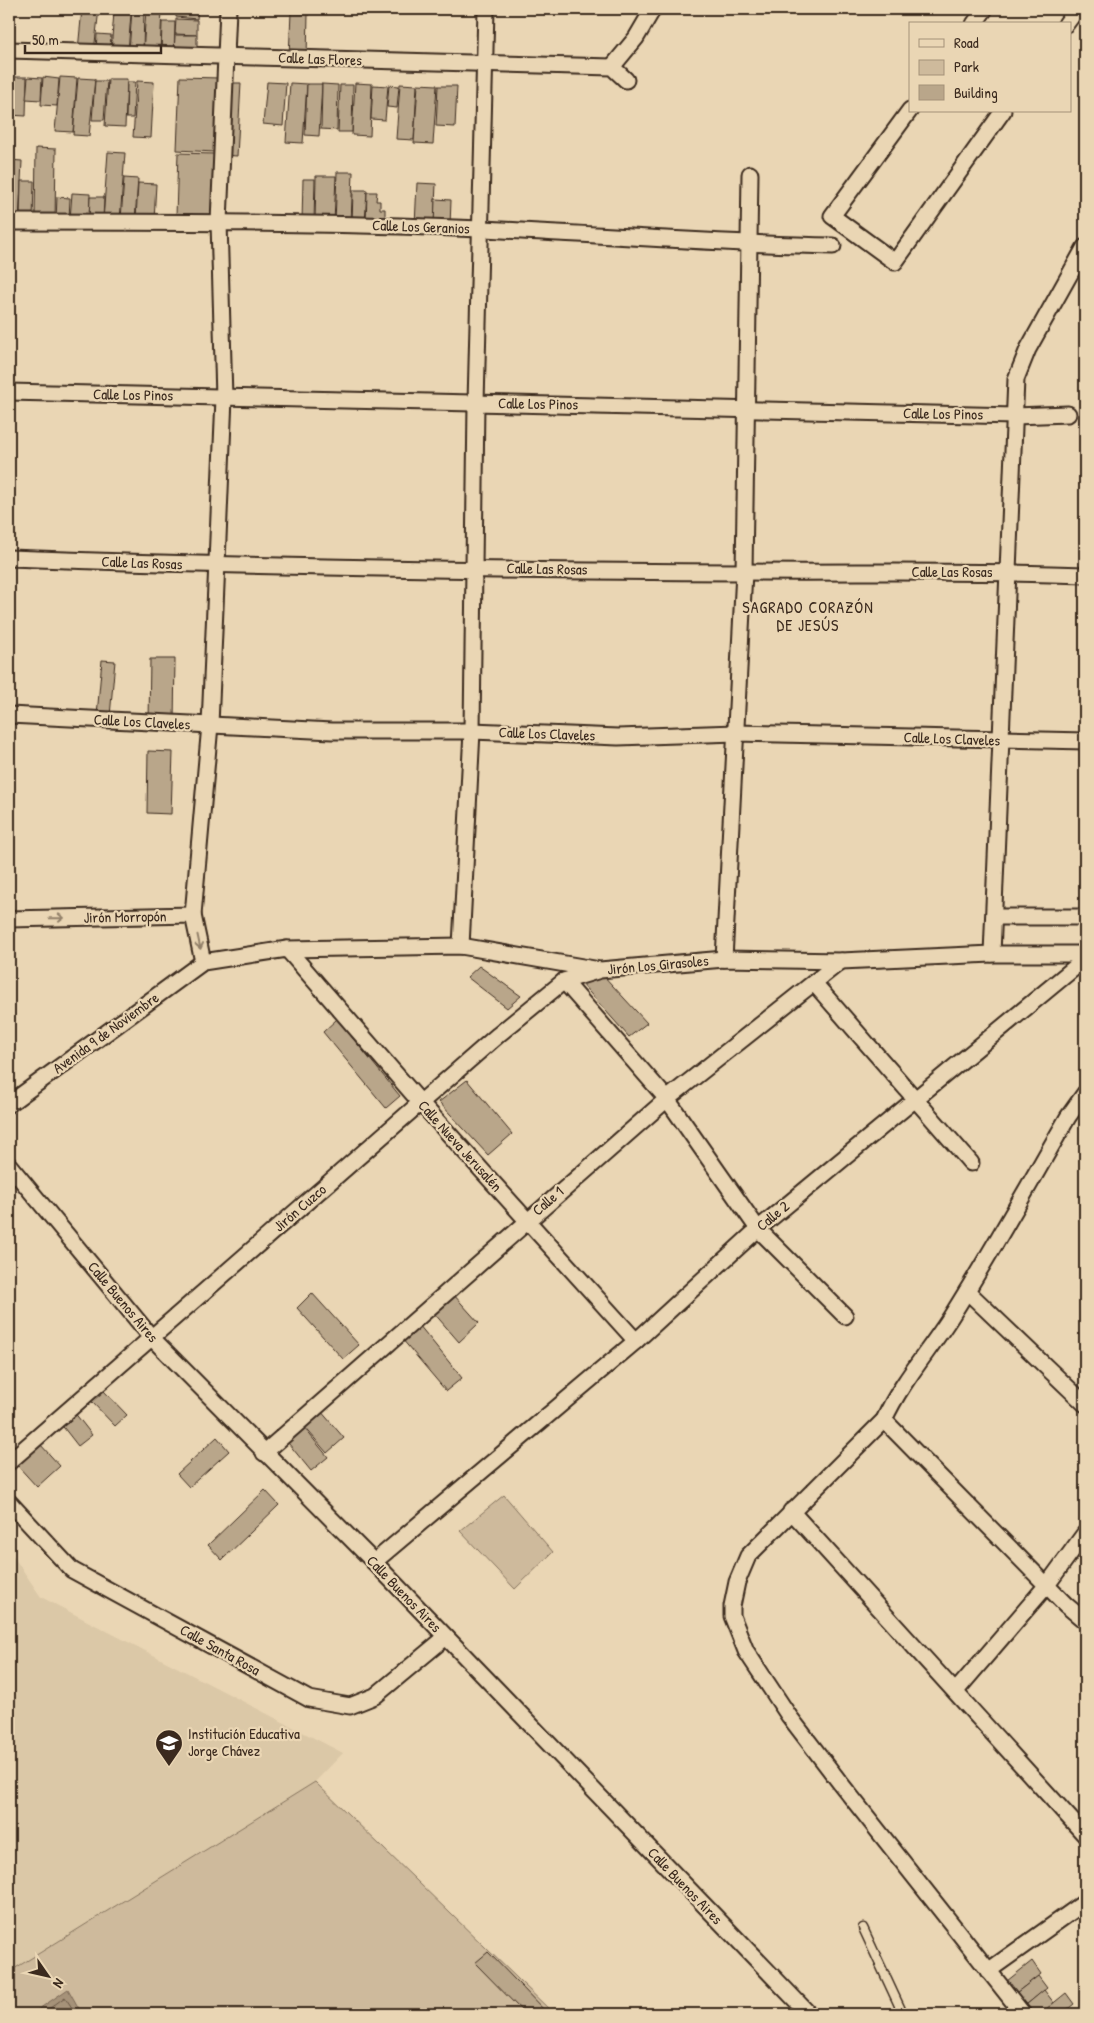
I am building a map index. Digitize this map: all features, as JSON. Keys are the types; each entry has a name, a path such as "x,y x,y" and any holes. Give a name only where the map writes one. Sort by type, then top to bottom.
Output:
{"street":[{"path":"203,962 193,915 210,725 224,398 219,222 228,9"},
{"path":"461,946 472,731 476,403 482,229 486,9"},
{"path":"626,80 612,67 636,38 653,9"},
{"path":"975,22 985,9"},
{"path":"1068,22 1078,9 1085,14"},
{"name":"Calle Las Flores","path":"9,50 612,67"},
{"path":"909,111 832,216 895,262 1002,112"},
{"path":"724,959 744,572 747,244 750,174"},
{"name":"Calle Los Geranios","path":"9,222 219,222 482,229 747,244 833,246"},
{"path":"992,954 1016,379 1028,349 1085,247"},
{"name":"Calle Los Pinos","path":"9,392 1015,416 1068,414"},
{"name":"Calle Las Rosas","path":"9,558 216,566 744,572 1007,572 1085,575"},
{"name":"Calle Los Claveles","path":"9,715 332,730 472,731 618,737 736,733 1085,741"},
{"name":"Jirón Morropón","path":"9,919 193,915"},
{"path":"994,917 1085,917"},
{"name":"Jirón Los Girasoles","path":"203,962 287,949 461,946 600,970 724,959 842,961 992,954 1085,954"},
{"name":"Calle Nueva Jerusalén","path":"287,949 420,1102 636,1342"},
{"name":"Calle 2","path":"374,1562 636,1342 758,1229 1085,959"},
{"name":"Calle 1","path":"264,1453 526,1220 667,1099 842,961"},
{"name":"Avenida 9 de Noviembre","path":"9,1104 203,962"},
{"name":"Jirón Cuzco","path":"9,1462 420,1102 564,981 600,970"},
{"path":"564,981 667,1099 758,1229 845,1316"},
{"path":"814,983 971,1163"},
{"path":"1023,2014 789,1716 764,1681 740,1638 732,1616 732,1606 742,1568 748,1556 884,1420 893,1400 938,1338 967,1291 1085,1092"},
{"name":"Calle Buenos Aires","path":"9,1165 152,1338 374,1562 809,2014"},
{"path":"967,1291 1085,1404"},
{"path":"884,1420 1085,1621"},
{"name":"Calle Santa Rosa","path":"9,1502 72,1570 309,1699 350,1706 375,1696 446,1637"},
{"path":"791,1511 1085,1835"},
{"path":"956,1691 1047,1585 1085,1533"},
{"path":"988,1971 1085,1902"}],"lane":[{"path":"863,1928 903,2014"}],"shaded area":[{"name":"Institución Educativa Jorge Chávez","path":"9,1550 41,1597 343,1753 315,1782 9,1972"}],"green space":[{"path":"504,1495 553,1552 515,1589 460,1531"},
{"path":"315,1782 554,2014 9,2014 9,1972"}],"water":[{"path":"68,1989 82,2014 38,2014 36,2011"}],"building":[{"path":"82,9 99,9 94,51 78,50"},
{"path":"132,9 144,9 143,52 129,52"},
{"path":"146,9 162,9 160,53 143,53"},
{"path":"176,9 198,9 197,19 176,17"},
{"path":"114,12 131,14 128,52 111,51"},
{"path":"291,13 308,14 307,56 289,56"},
{"path":"176,19 197,20 197,35 175,34"},
{"path":"162,22 175,22 174,54 161,54"},
{"path":"97,34 111,35 110,50 96,50"},
{"path":"175,35 197,35 197,54 174,53"},
{"path":"10,77 27,77 26,116 9,115"},
{"path":"28,77 42,78 41,100 26,99"},
{"path":"43,77 59,79 57,106 41,105"},
{"path":"60,77 77,78 73,132 55,131"},
{"path":"180,77 219,78 215,152 177,150"},
{"path":"78,78 95,79 89,136 73,135"},
{"path":"108,79 127,79 125,127 105,126"},
{"path":"95,81 107,81 104,120 92,120"},
{"path":"137,81 154,82 151,138 133,137"},
{"path":"127,82 135,82 133,118 126,118"},
{"path":"267,82 286,83 283,126 263,124"},
{"path":"227,83 241,83 237,156 223,155"},
{"path":"290,83 307,84 303,143 286,142"},
{"path":"355,83 372,84 370,136 352,135"},
{"path":"307,84 322,84 319,136 305,135"},
{"path":"322,84 338,85 337,130 321,129"},
{"path":"400,84 417,85 414,140 396,139"},
{"path":"418,84 437,85 433,144 414,143"},
{"path":"340,85 353,85 352,132 338,132"},
{"path":"373,85 388,86 385,120 371,119"},
{"path":"389,85 399,86 397,108 387,107"},
{"path":"438,86 457,86 455,127 436,126"},
{"path":"36,148 56,149 55,221 35,220"},
{"path":"108,152 125,153 120,220 103,220"},
{"path":"178,153 214,154 212,216 176,216"},
{"path":"9,160 22,161 19,221 9,221"},
{"path":"337,172 353,172 351,223 335,223"},
{"path":"316,176 336,176 334,223 315,222"},
{"path":"124,178 138,179 135,220 121,219"},
{"path":"303,179 315,179 314,222 302,222"},
{"path":"21,181 34,181 33,220 20,220"},
{"path":"138,183 156,184 154,220 136,219"},
{"path":"417,183 436,184 434,226 415,225"},
{"path":"353,190 367,190 365,224 352,224"},
{"path":"367,192 377,192 376,201 380,201 380,209 385,209 385,224 366,224"},
{"path":"72,193 90,194 89,221 70,220"},
{"path":"57,197 70,198 69,220 56,220"},
{"path":"90,197 104,197 103,220 89,220"},
{"path":"435,199 451,200 450,226 434,225"},
{"path":"150,659 175,659 174,722 149,721"},
{"path":"102,660 115,661 110,716 97,715"},
{"path":"148,751 173,752 171,814 147,813"},
{"path":"479,966 521,996 507,1008 467,977"},
{"path":"601,973 647,1023 629,1037 581,983"},
{"path":"337,1019 400,1096 386,1108 323,1032"},
{"path":"467,1080 512,1134 488,1155 439,1102"},
{"path":"312,1293 359,1345 343,1359 297,1308"},
{"path":"453,1294 479,1323 459,1342 433,1312"},
{"path":"419,1325 462,1378 446,1391 402,1339"},
{"path":"103,1390 127,1415 115,1426 91,1401"},
{"path":"320,1410 344,1438 327,1453 303,1425"},
{"path":"74,1412 92,1435 78,1446 60,1423"},
{"path":"301,1424 328,1457 311,1471 284,1438"},
{"path":"217,1437 229,1451 189,1487 177,1474"},
{"path":"40,1444 60,1466 37,1487 17,1465"},
{"path":"265,1490 279,1505 222,1560 208,1545"},
{"path":"488,1952 548,2014 525,2014 475,1963"},
{"path":"1032,1961 1041,1974 1016,1993 1007,1981"},
{"path":"1038,1976 1047,1988 1026,2005 1016,1993"},
{"path":"1044,1990 1054,2003 1040,2014 1033,2014 1026,2005"},
{"path":"1066,1993 1074,2004 1061,2014 1040,2014"},
{"path":"1069,2008 1074,2014 1061,2014"}],"place":[{"name":"Institución Educativa Jorge Chávez","path":"169,1767"}],"district":[{"name":"SAGRADO CORAZÓN DE JESÚS","path":"808,616"}]}
